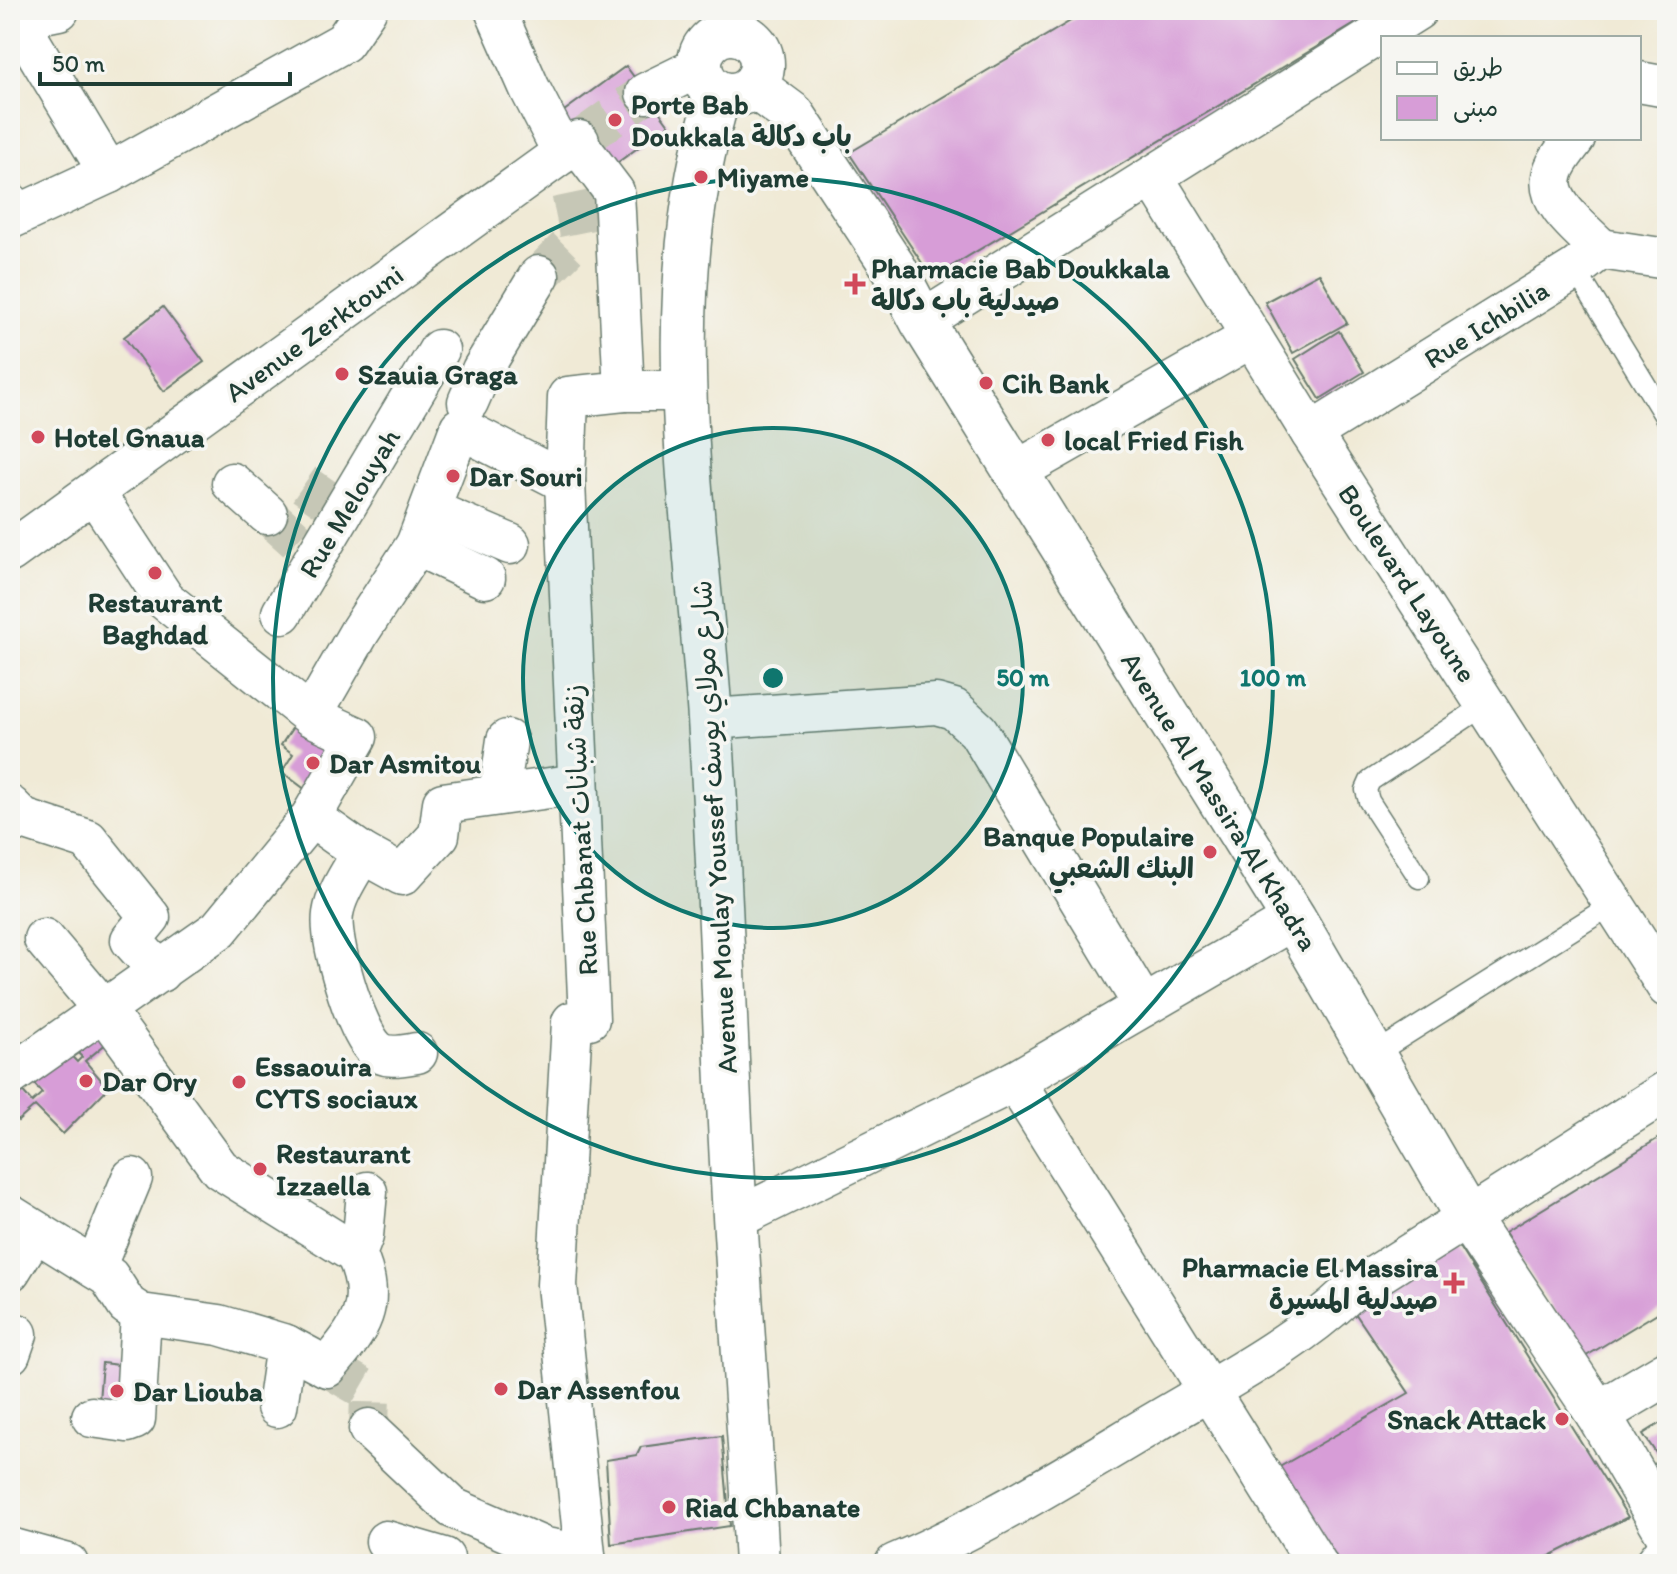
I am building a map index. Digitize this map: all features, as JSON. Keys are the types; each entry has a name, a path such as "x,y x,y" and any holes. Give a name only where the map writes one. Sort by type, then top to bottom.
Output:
{"street":[{"path":"59,10 13,19 109,173"},
{"path":"10,203 14,217 109,173 298,65 324,55 344,42 366,10"},
{"path":"495,10 530,89 573,146 614,192 624,391 682,391"},
{"path":"922,321 1417,10"},
{"name":"Avenue Moulay Youssef شارع مولاي يوسف","path":"751,23 761,53 761,76 724,82 699,153 688,223 682,391 710,719 735,1219 746,1340 757,1564"},
{"path":"646,93 724,82"},
{"name":"Avenue Al Massira Al Khadra","path":"724,82 793,115 894,268 922,321 1294,919 1467,1217 1598,1414 1667,1532"},
{"path":"1641,82 1667,87"},
{"path":"1574,140 1556,166 1552,189 1588,259 1667,259"},
{"name":"Avenue Zerktouni","path":"10,552 573,146"},
{"name":"Boulevard Layoune","path":"1153,177 1311,433 1665,980"},
{"name":"Rue Ichbilia","path":"1311,433 1588,259"},
{"path":"468,402 482,370 539,276"},
{"path":"1015,472 1252,337"},
{"name":"Rue Melouyah","path":"282,613 439,350"},
{"name":"Rue Chbanat زنقة شبانات","path":"585,1559 557,1285 572,1022 589,1019 565,482 568,397 624,391"},
{"path":"311,716 423,528 460,428 565,482"},
{"path":"232,483 267,514"},
{"path":"19,1074 71,1050 104,1010 219,929 311,817 357,737 311,716 165,600 94,492"},
{"path":"423,528 510,544"},
{"path":"423,528 485,578"},
{"path":"710,719 936,704 954,709 978,731 1144,1006"},
{"path":"499,794 507,740"},
{"path":"311,817 362,853 402,875 439,835 443,803 578,784"},
{"path":"10,806 23,819 88,840 150,917 131,940 160,972"},
{"path":"362,853 333,911 332,931 339,961 373,1047 386,1055 417,1053"},
{"path":"735,1219 1015,1081 1294,919"},
{"path":"10,1271 23,1223 109,1277 127,1305 141,1314 219,1325 286,1345 327,1367 357,1329 365,1312 367,1278 356,1254 220,1169 104,1010 44,939"},
{"path":"1015,1081 1317,1564"},
{"path":"895,1564 968,1551 1467,1217 1667,1091"},
{"path":"95,1268 132,1178"},
{"path":"356,1254 363,1236 367,1192"},
{"path":"92,1417 127,1422 135,1419 141,1314"},
{"path":"277,1407 286,1345"},
{"path":"1598,1414 1667,1373"},
{"path":"369,1429 453,1508 545,1548 585,1559"},
{"path":"386,1541 444,1561 453,1508"},
{"path":"10,1548 68,1564"},
{"path":"1655,1564 1667,1549"}],"lane":[{"path":"1588,259 1667,420"},
{"path":"1419,878 1369,801 1366,790 1370,781 1485,705"},
{"path":"1373,1055 1613,904"}],"building":[{"path":"1089,10 1378,10 932,278 849,153"},
{"name":"Porte Bab Doukkala باب دكالة","path":"626,66 669,125 603,173 560,114"},
{"path":"1319,273 1347,323 1293,353 1265,302"},
{"path":"163,307 204,362 164,391 124,337"},
{"path":"1339,331 1364,372 1320,399 1295,359"},
{"name":"Dar Asmitou","path":"301,715 351,741 318,799 282,772 293,754 281,745"},
{"path":"119,1033 85,1061 108,1088 63,1134 35,1106 18,1121 10,1112 10,1076 32,1102 42,1093 24,1072 62,1046 77,1062 82,1057 67,1042"},
{"path":"1667,1133 1667,1307 1583,1358 1505,1232"},
{"path":"1454,1239 1628,1517 1534,1564 1325,1564 1269,1473 1409,1393 1349,1304"},
{"name":"Dar Liouba","path":"102,1363 135,1367 132,1417 98,1414"},
{"path":"1667,1419 1667,1469 1643,1434"},
{"name":"Riad Chbanate","path":"722,1436 730,1526 611,1544 606,1460 637,1455 641,1447"}],"tunnel":[{"path":"579,141 646,93"},
{"path":"539,276 580,235 563,153"},
{"path":"304,484 344,512"},
{"path":"267,514 317,559"},
{"path":"327,1367 370,1392 369,1429"}],"place":[{"name":"Porte Bab Doukkala باب دكالة","path":"615,120"},
{"name":"Miyame","path":"701,177"},
{"name":"Pharmacie Bab Doukkala صيدلية باب دكالة","path":"855,284"},
{"name":"Szauia Graga","path":"342,374"},
{"name":"Cih Bank","path":"986,383"},
{"name":"Hotel Gnaua","path":"38,437"},
{"name":"local Fried Fish","path":"1048,440"},
{"name":"Dar Souri","path":"453,476"},
{"name":"Restaurant Baghdad","path":"155,573"},
{"name":"Dar Asmitou","path":"313,763"},
{"name":"Banque Populaire البنك الشعبي","path":"1210,852"},
{"name":"Dar Ory","path":"86,1081"},
{"name":"Essaouira CYTS sociaux","path":"239,1082"},
{"name":"Restaurant Izzaella","path":"260,1169"},
{"name":"Pharmacie El Massira صيدلية المسيرة","path":"1454,1283"},
{"name":"Dar Assenfou","path":"501,1389"},
{"name":"Dar Liouba","path":"117,1391"},
{"name":"Snack Attack","path":"1562,1419"},
{"name":"Riad Chbanate","path":"669,1507"}]}
